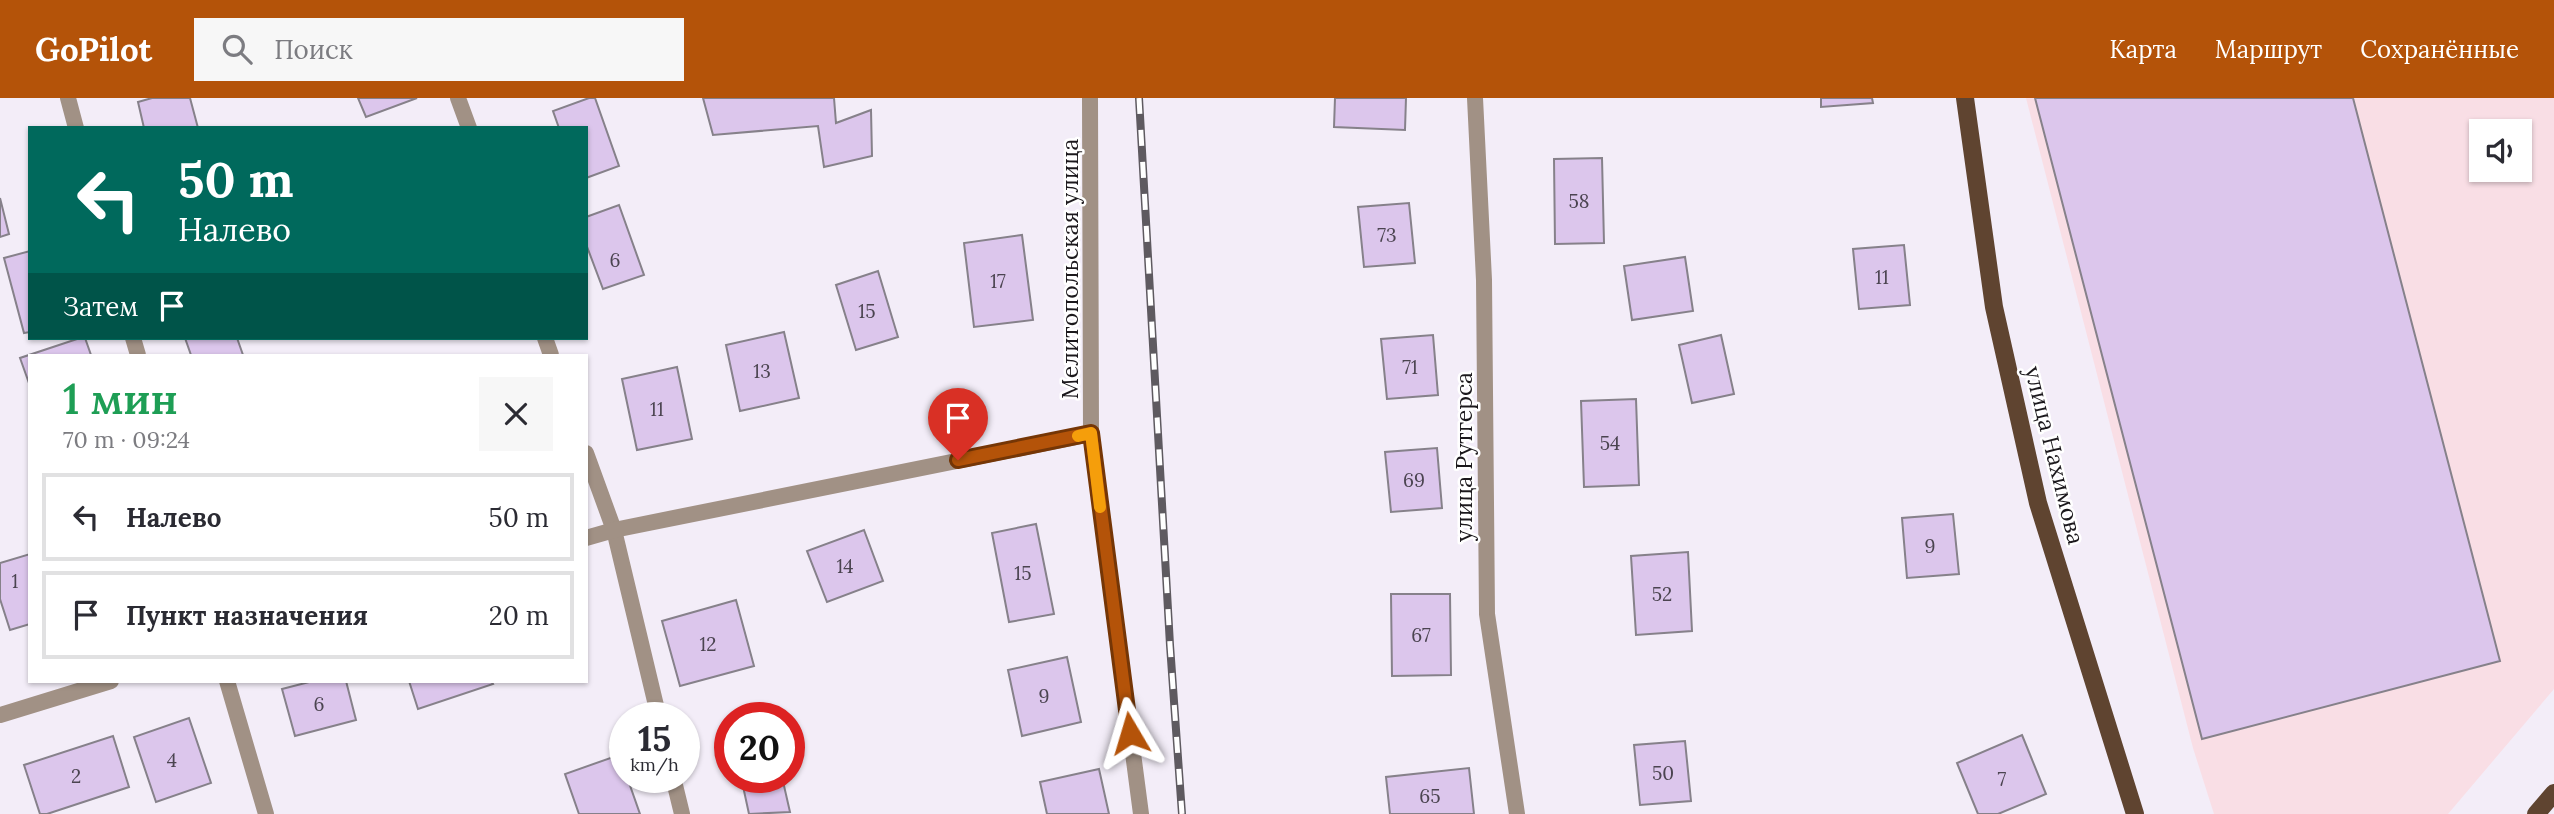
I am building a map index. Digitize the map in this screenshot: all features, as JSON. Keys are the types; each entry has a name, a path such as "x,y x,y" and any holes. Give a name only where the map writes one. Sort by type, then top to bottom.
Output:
{"main road":[{"name":"улица Нахимова","path":"1965,98 1994,307 2038,503 2135,814"},
{"path":"2536,814 2554,793"}],"lane":[{"path":"68,98 75,126"},
{"path":"458,98 468,126"},
{"name":"Мелитопольская улица","path":"1090,98 1091,433 1141,814"},
{"name":"улица Рутгерса","path":"1475,98 1484,280 1486,614 1517,814"},
{"path":"588,537 1091,433"},
{"path":"588,458 614,530 655,702"},
{"path":"0,715 104,683"},
{"path":"228,683 266,814"},
{"path":"677,793 682,814"}],"shaded area":[{"path":"2026,98 2554,98 2554,689 2448,814 2214,814 2193,748"}],"building":[{"path":"152,98 190,98 197,126 144,126 138,102"},
{"path":"358,98 417,98 366,117"},
{"path":"595,98 619,166 588,177 588,126 558,126 553,111"},
{"path":"703,98 834,98 836,123 871,110 872,156 824,167 818,126 713,135"},
{"path":"1335,98 1406,98 1405,130 1334,127"},
{"path":"1821,98 1872,98 1873,103 1821,107"},
{"path":"2035,98 2353,98 2500,661 2202,739"},
{"path":"1602,158 1604,243 1555,244 1554,159"},
{"path":"0,198 9,234 0,237"},
{"path":"1409,203 1415,263 1364,267 1358,207"},
{"path":"619,205 644,275 603,289 588,249 588,216"},
{"path":"1022,235 1033,320 974,327 964,243"},
{"path":"1904,245 1910,305 1859,309 1853,249"},
{"path":"28,252 28,332 24,333 4,258"},
{"path":"1685,257 1693,311 1632,320 1624,266"},
{"path":"878,271 898,337 856,350 836,285"},
{"path":"784,332 799,398 740,411 726,345"},
{"path":"1433,335 1438,395 1387,399 1381,339"},
{"path":"1721,335 1734,394 1692,403 1679,345"},
{"path":"74,340 86,340 91,354 32,354"},
{"path":"186,340 238,340 243,354 191,354"},
{"path":"28,355 28,380 20,358"},
{"path":"677,367 692,439 637,450 622,379"},
{"path":"1636,399 1639,485 1584,487 1581,401"},
{"path":"1437,448 1442,508 1391,512 1385,452"},
{"path":"1953,514 1959,574 1907,578 1902,518"},
{"path":"1036,524 1054,614 1009,622 992,533"},
{"path":"864,530 883,581 827,602 807,551"},
{"path":"1688,552 1692,631 1636,635 1631,556"},
{"path":"28,555 28,625 10,630 0,599 0,563"},
{"path":"1391,594 1450,594 1451,675 1392,676"},
{"path":"736,600 754,666 680,686 662,621"},
{"path":"1067,657 1081,722 1022,736 1008,670"},
{"path":"305,683 347,683 356,720 295,736 282,689"},
{"path":"410,683 493,684 418,709"},
{"path":"189,718 211,783 156,802 134,737"},
{"path":"2022,735 2046,794 1998,814 1978,814 1957,763"},
{"path":"113,736 129,787 40,814 24,765"},
{"path":"1685,741 1691,801 1640,805 1634,745"},
{"path":"609,759 609,793 633,793 640,814 579,814 565,774"},
{"path":"1469,768 1474,814 1390,814 1386,777"},
{"path":"1099,769 1109,814 1047,814 1040,782"},
{"path":"744,793 786,793 790,812 749,814"}],"railway":[{"path":"1139,98 1182,814"}],"slow traffic":[{"path":"1078,436 1091,433 1100,507"}],"route":[{"path":"958,460 1091,433 1130,733"}]}
